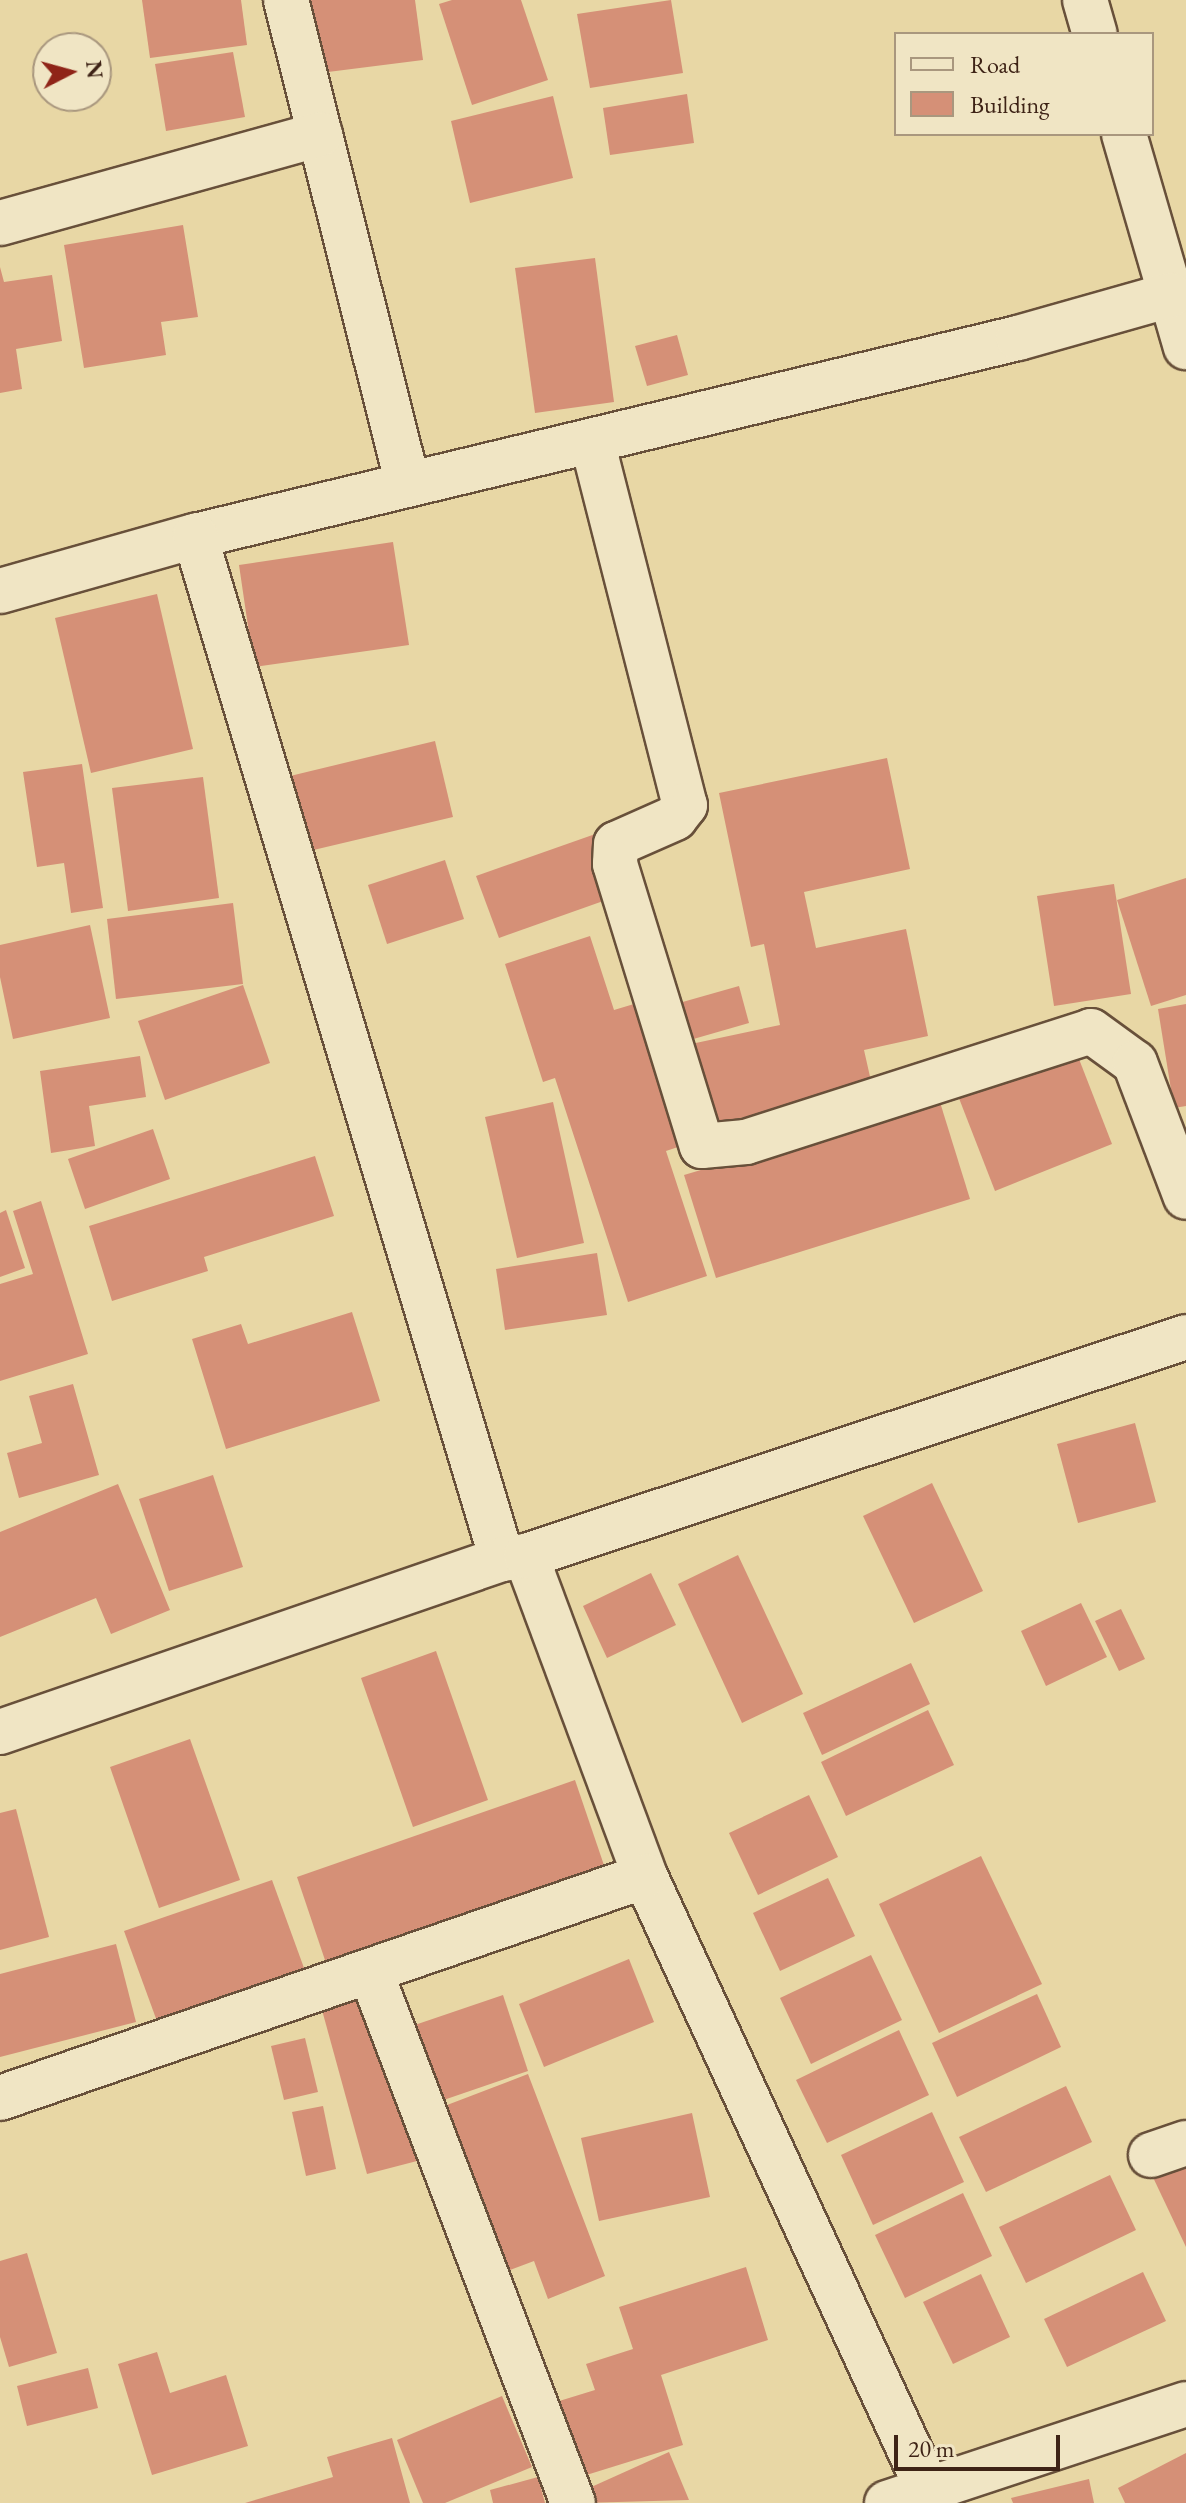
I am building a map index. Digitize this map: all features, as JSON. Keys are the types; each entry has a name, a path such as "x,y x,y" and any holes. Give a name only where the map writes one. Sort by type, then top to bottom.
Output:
{"street":[{"path":"286,0 408,485"},
{"path":"1085,0 1094,32"},
{"path":"0,223 320,134"},
{"path":"1125,136 1186,347"},
{"path":"0,591 195,536 1018,338 1170,295"},
{"path":"592,441 685,805 675,818 616,844 615,864 702,1146 746,1142 1091,1031 1135,1063 1186,1197"},
{"path":"195,536 514,1557 645,1876 931,2496"},
{"path":"0,1732 514,1557 1186,1337"},
{"path":"0,2098 371,1973 645,1876"},
{"path":"371,1973 573,2503"},
{"path":"887,2503 931,2496 1186,2404"}],"building":[{"path":"142,0 241,0 247,45 150,58"},
{"path":"311,0 415,0 423,60 320,73"},
{"path":"452,0 521,0 548,80 472,105 439,4"},
{"path":"671,0 683,73 590,88 577,14"},
{"path":"233,52 245,117 166,131 155,64"},
{"path":"687,94 694,143 610,155 603,108"},
{"path":"553,96 573,178 470,203 451,121"},
{"path":"183,225 198,317 161,322 166,355 84,368 64,245"},
{"path":"595,258 614,402 535,413 515,268"},
{"path":"0,267 4,282 52,275 62,341 16,349 22,389 0,393"},
{"path":"677,335 688,375 647,386 635,346"},
{"path":"393,542 409,645 254,667 239,565"},
{"path":"157,594 193,749 91,773 55,618"},
{"path":"435,741 453,817 305,852 286,777"},
{"path":"887,758 910,869 804,892 816,948 906,929 928,1036 864,1050 873,1090 707,1125 691,1044 780,1025 764,944 751,947 719,793"},
{"path":"82,764 103,908 71,913 64,863 37,867 23,772"},
{"path":"203,777 219,898 128,911 112,788"},
{"path":"601,832 623,894 499,938 476,876"},
{"path":"445,860 464,919 387,944 368,885"},
{"path":"1186,878 1186,995 1151,1006 1117,900"},
{"path":"1114,884 1131,994 1054,1006 1037,896"},
{"path":"233,903 243,984 116,999 107,919"},
{"path":"90,925 110,1018 13,1039 0,977 0,945"},
{"path":"590,936 614,1010 644,1001 690,1143 666,1151 707,1276 628,1302 555,1078 543,1082 505,964"},
{"path":"243,985 270,1063 165,1100 138,1021"},
{"path":"739,986 749,1023 683,1042 672,1005"},
{"path":"1186,1004 1186,1106 1174,1108 1158,1009"},
{"path":"1072,1041 1112,1144 995,1191 955,1088"},
{"path":"140,1056 146,1097 89,1106 95,1146 51,1153 40,1071"},
{"path":"939,1099 970,1199 716,1278 684,1175"},
{"path":"553,1102 584,1243 517,1258 485,1117"},
{"path":"153,1129 170,1179 85,1209 68,1159"},
{"path":"315,1156 334,1216 204,1257 208,1271 112,1301 89,1226"},
{"path":"41,1201 88,1354 0,1381 0,1284 33,1274 13,1211"},
{"path":"6,1210 25,1268 0,1277 0,1213"},
{"path":"597,1253 607,1315 505,1330 496,1269"},
{"path":"352,1312 380,1401 226,1449 192,1339 241,1324 248,1344"},
{"path":"73,1384 99,1475 19,1498 7,1453 42,1443 29,1396"},
{"path":"1135,1423 1156,1502 1078,1523 1057,1444"},
{"path":"213,1475 243,1567 169,1591 139,1499"},
{"path":"932,1483 983,1591 914,1623 863,1516"},
{"path":"118,1484 170,1610 111,1634 96,1598 0,1637 0,1532"},
{"path":"738,1555 803,1694 742,1723 678,1584"},
{"path":"651,1573 676,1625 607,1658 583,1606"},
{"path":"1081,1603 1107,1657 1046,1686 1021,1631"},
{"path":"1121,1609 1145,1659 1119,1671 1095,1621"},
{"path":"436,1651 488,1800 413,1827 361,1678"},
{"path":"911,1663 930,1704 822,1755 803,1713"},
{"path":"928,1710 954,1765 846,1816 821,1762"},
{"path":"190,1739 240,1880 159,1908 110,1767"},
{"path":"575,1780 608,1877 329,1972 297,1877"},
{"path":"809,1795 838,1857 758,1895 729,1833"},
{"path":"16,1809 49,1937 0,1950 0,1813"},
{"path":"981,1856 1042,1984 939,2033 879,1904"},
{"path":"828,1878 855,1936 780,1971 753,1913"},
{"path":"272,1880 308,1979 158,2024 124,1931"},
{"path":"116,1944 136,2022 0,2057 0,1974"},
{"path":"871,1955 902,2020 811,2064 780,1998"},
{"path":"629,1959 654,2022 544,2067 519,2004"},
{"path":"1037,1994 1061,2047 957,2097 932,2043"},
{"path":"373,1995 417,2161 367,2174 322,2010"},
{"path":"503,1995 528,2071 429,2105 403,2029"},
{"path":"899,2030 929,2095 827,2143 796,2080"},
{"path":"305,2038 318,2092 284,2100 271,2046"},
{"path":"528,2074 605,2276 548,2299 534,2261 497,2275 434,2110"},
{"path":"1066,2086 1092,2142 986,2192 959,2137"},
{"path":"323,2106 336,2169 306,2176 292,2112"},
{"path":"932,2112 964,2182 873,2225 841,2155"},
{"path":"692,2113 710,2197 599,2221 581,2138"},
{"path":"1186,2154 1186,2247 1150,2171"},
{"path":"1110,2175 1136,2230 1026,2283 999,2227"},
{"path":"963,2193 992,2256 905,2298 875,2235"},
{"path":"27,2253 57,2353 9,2367 0,2337 0,2261"},
{"path":"746,2267 768,2340 661,2375 683,2445 580,2477 556,2402 595,2390 586,2364 633,2349 619,2307"},
{"path":"1143,2272 1166,2321 1067,2367 1044,2319"},
{"path":"981,2274 1010,2337 953,2364 923,2302"},
{"path":"157,2352 170,2393 226,2375 248,2446 152,2475 118,2364"},
{"path":"88,2368 98,2408 27,2426 17,2386"},
{"path":"502,2396 532,2467 445,2503 423,2503 397,2440"},
{"path":"392,2438 410,2503 245,2503 333,2477 327,2457"},
{"path":"669,2452 689,2500 582,2503 578,2493"},
{"path":"1186,2453 1186,2503 1125,2503 1118,2488"},
{"path":"538,2477 545,2503 493,2503 490,2490"},
{"path":"1089,2479 1094,2503 1013,2503 1011,2498"}]}
